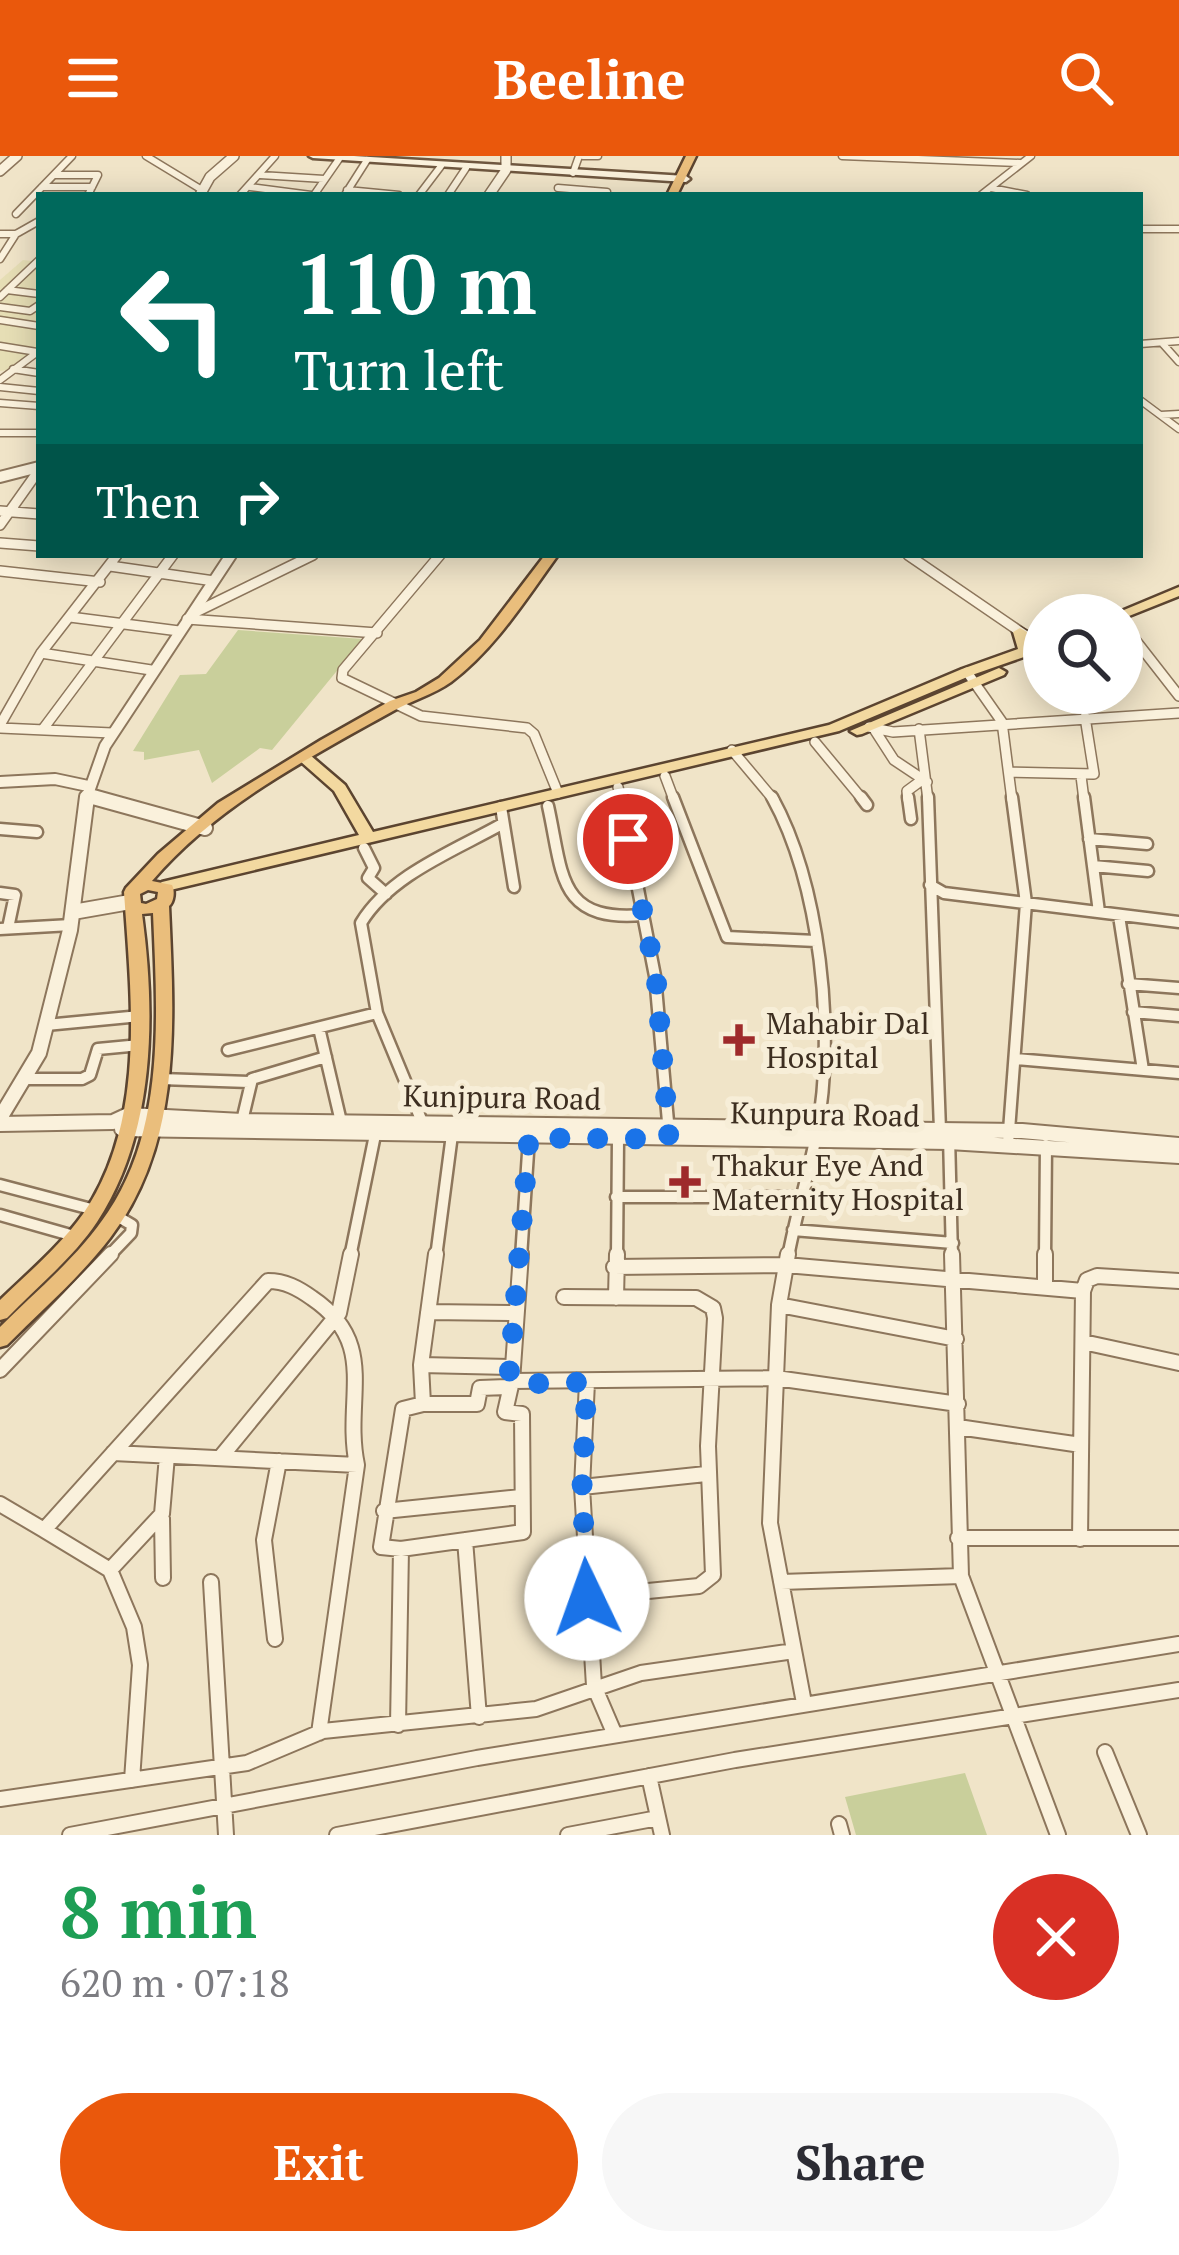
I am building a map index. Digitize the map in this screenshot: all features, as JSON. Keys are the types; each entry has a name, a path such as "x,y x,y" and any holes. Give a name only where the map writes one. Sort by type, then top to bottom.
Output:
{"highway":[{"path":"677,192 694,156"},
{"path":"0,1339 96,1240 140,1045 149,895 202,826 287,768 395,704 472,645 539,558"},
{"path":"395,704 409,700 479,650 550,558"},
{"path":"0,1312 74,1236 128,1197 161,1079 166,1020 149,895"}],"main road":[{"path":"314,156 684,179"},
{"path":"1143,610 1179,594"},
{"path":"149,895 501,816 778,744 853,722 1023,656"},
{"path":"778,744 815,742 871,728 970,677"},
{"path":"305,758 340,788 366,844"},
{"path":"553,799 665,776 688,765"}],"street":[{"path":"0,171 16,156"},
{"path":"56,156 71,157"},
{"path":"146,156 201,192 233,156"},
{"path":"170,170 184,156"},
{"path":"244,192 275,156"},
{"path":"491,192 506,170 506,156"},
{"path":"573,173 581,156 598,156"},
{"path":"842,156 1025,158"},
{"path":"36,192 71,157"},
{"path":"986,192 1025,158"},
{"path":"314,192 339,159"},
{"path":"346,192 367,160"},
{"path":"421,192 441,166"},
{"path":"450,192 466,167"},
{"path":"42,187 90,191 96,175 54,175"},
{"path":"607,192 620,175"},
{"path":"260,176 324,179"},
{"path":"250,187 289,192"},
{"path":"558,188 590,192"},
{"path":"991,188 1012,192"},
{"path":"36,192 15,214 36,218"},
{"path":"26,201 36,201"},
{"path":"2,253 6,233 36,219"},
{"path":"1143,230 1179,229"},
{"path":"4,293 36,263"},
{"path":"22,275 36,277"},
{"path":"4,293 36,294"},
{"path":"0,307 36,307"},
{"path":"0,320 36,326"},
{"path":"1143,344 1179,341"},
{"path":"1162,343 1179,362"},
{"path":"1,347 36,351"},
{"path":"0,384 36,352"},
{"path":"0,359 36,372"},
{"path":"0,384 36,390"},
{"path":"1143,402 1179,429"},
{"path":"0,403 36,406"},
{"path":"1161,415 1179,414"},
{"path":"0,433 36,434"},
{"path":"0,476 36,470"},
{"path":"0,525 5,511 36,473"},
{"path":"5,511 36,514"},
{"path":"0,543 36,546"},
{"path":"112,734 0,726 41,653 115,558"},
{"path":"43,729 170,558"},
{"path":"0,1121 13,1088 39,1053 72,918 88,791 112,734 229,558"},
{"path":"190,616 307,558"},
{"path":"438,558 343,670 342,677 421,716 527,728 534,734 553,799 568,884 578,902 600,915 642,915"},
{"path":"912,558 1020,632"},
{"path":"110,566 214,581"},
{"path":"0,571 100,582"},
{"path":"190,616 377,633"},
{"path":"70,617 179,631"},
{"path":"1143,649 1179,696"},
{"path":"41,653 151,670"},
{"path":"970,677 1003,722 1026,903 1008,1137 1179,1144"},
{"path":"924,781 875,738 871,728 1179,713"},
{"path":"1009,772 1081,776 1095,772 1084,717"},
{"path":"919,729 956,1283 961,1576 1058,1835"},
{"path":"815,742 867,805"},
{"path":"735,754 770,795 791,831 816,941 824,1023 816,1134 779,1305 770,1523 804,1703"},
{"path":"665,776 728,937 816,941"},
{"path":"1081,776 1099,913"},
{"path":"0,782 55,779 202,826"},
{"path":"911,819 907,790 924,781"},
{"path":"619,787 656,976 669,1133"},
{"path":"425,1130 377,1013 361,923 366,909 501,816 514,887"},
{"path":"0,829 37,832"},
{"path":"1089,839 1148,844"},
{"path":"1120,842 1125,869"},
{"path":"366,844 374,868 368,878 386,894"},
{"path":"1093,866 1148,871"},
{"path":"930,885 944,893 1179,922"},
{"path":"0,893 14,895 4,928 72,918 149,895"},
{"path":"1119,916 1143,1070"},
{"path":"1128,984 1179,988"},
{"path":"1132,1012 1179,1016"},
{"path":"228,1050 377,1013"},
{"path":"46,1025 143,1016"},
{"path":"151,1125 242,1121 343,1129 319,1028"},
{"path":"13,1088 82,1079 92,1070 98,1049 140,1045"},
{"path":"161,1079 249,1082 326,1057"},
{"path":"1015,1059 1179,1073"},
{"path":"242,1121 249,1082"},
{"name":"Kunpura Road","path":"0,1121 452,1130 529,1138 669,1133 946,1134 1179,1156"},
{"path":"220,1458 339,1313 376,1129"},
{"path":"423,1404 421,1365 452,1130"},
{"name":"Kunjpura Road","path":"452,1130 669,1133"},
{"path":"509,1379 480,1388 477,1404 403,1408 383,1510 381,1546 401,1549 523,1532 522,1414 505,1412 509,1379 529,1138"},
{"path":"616,1298 618,1138"},
{"path":"1045,1286 1046,1145"},
{"path":"0,1185 105,1213 132,1225 131,1233 2,1366"},
{"path":"616,1197 800,1197"},
{"path":"0,1215 74,1236"},
{"path":"793,1230 952,1243"},
{"path":"614,1268 786,1264 1083,1291"},
{"path":"1080,1539 1083,1291 1087,1280 1096,1276 1179,1281"},
{"path":"44,1530 268,1281 280,1280 339,1313 358,1350 349,1430 357,1465 319,1733"},
{"path":"564,1297 706,1301 715,1318 707,1380 706,1474 713,1575 708,1583 587,1598"},
{"path":"779,1305 956,1339"},
{"path":"428,1312 514,1313"},
{"path":"1083,1342 1179,1363"},
{"path":"421,1365 509,1379 587,1382 776,1378 958,1405"},
{"path":"587,1382 582,1487 587,1598 594,1686 615,1735"},
{"path":"958,1426 1081,1445"},
{"path":"113,1454 357,1465"},
{"path":"163,1578 166,1456"},
{"path":"275,1639 264,1540 279,1461"},
{"path":"582,1487 706,1474"},
{"path":"383,1510 521,1497"},
{"path":"0,1504 110,1570 139,1645 132,1780"},
{"path":"110,1570 162,1514"},
{"path":"958,1538 1179,1538"},
{"path":"465,1540 479,1717"},
{"path":"398,1724 401,1549"},
{"path":"781,1582 961,1576"},
{"path":"212,1582 226,1835"},
{"path":"70,1835 615,1735 1179,1644"},
{"path":"0,1798 259,1760 319,1733 536,1709 641,1673 794,1651"},
{"path":"337,1835 649,1776 1179,1690"},
{"path":"1106,1752 1139,1835"},
{"path":"568,1835 660,1826 649,1776"}],"shaded area":[{"path":"23,260 36,262 36,349 10,370 0,371 0,280"}],"green space":[{"path":"238,630 363,639 272,750 260,748 212,783 199,750 144,760 144,752 133,751 180,675 206,674"},
{"path":"965,1773 987,1835 856,1835 845,1797"}],"place":[{"name":"Mahabir Dal Hospital","path":"739,1040"},
{"name":"Thakur Eye And Maternity Hospital","path":"685,1182"}],"route":[{"path":"587,1598 582,1487 587,1382 518,1384 509,1376 529,1138 669,1139 656,976 628,839"}]}
